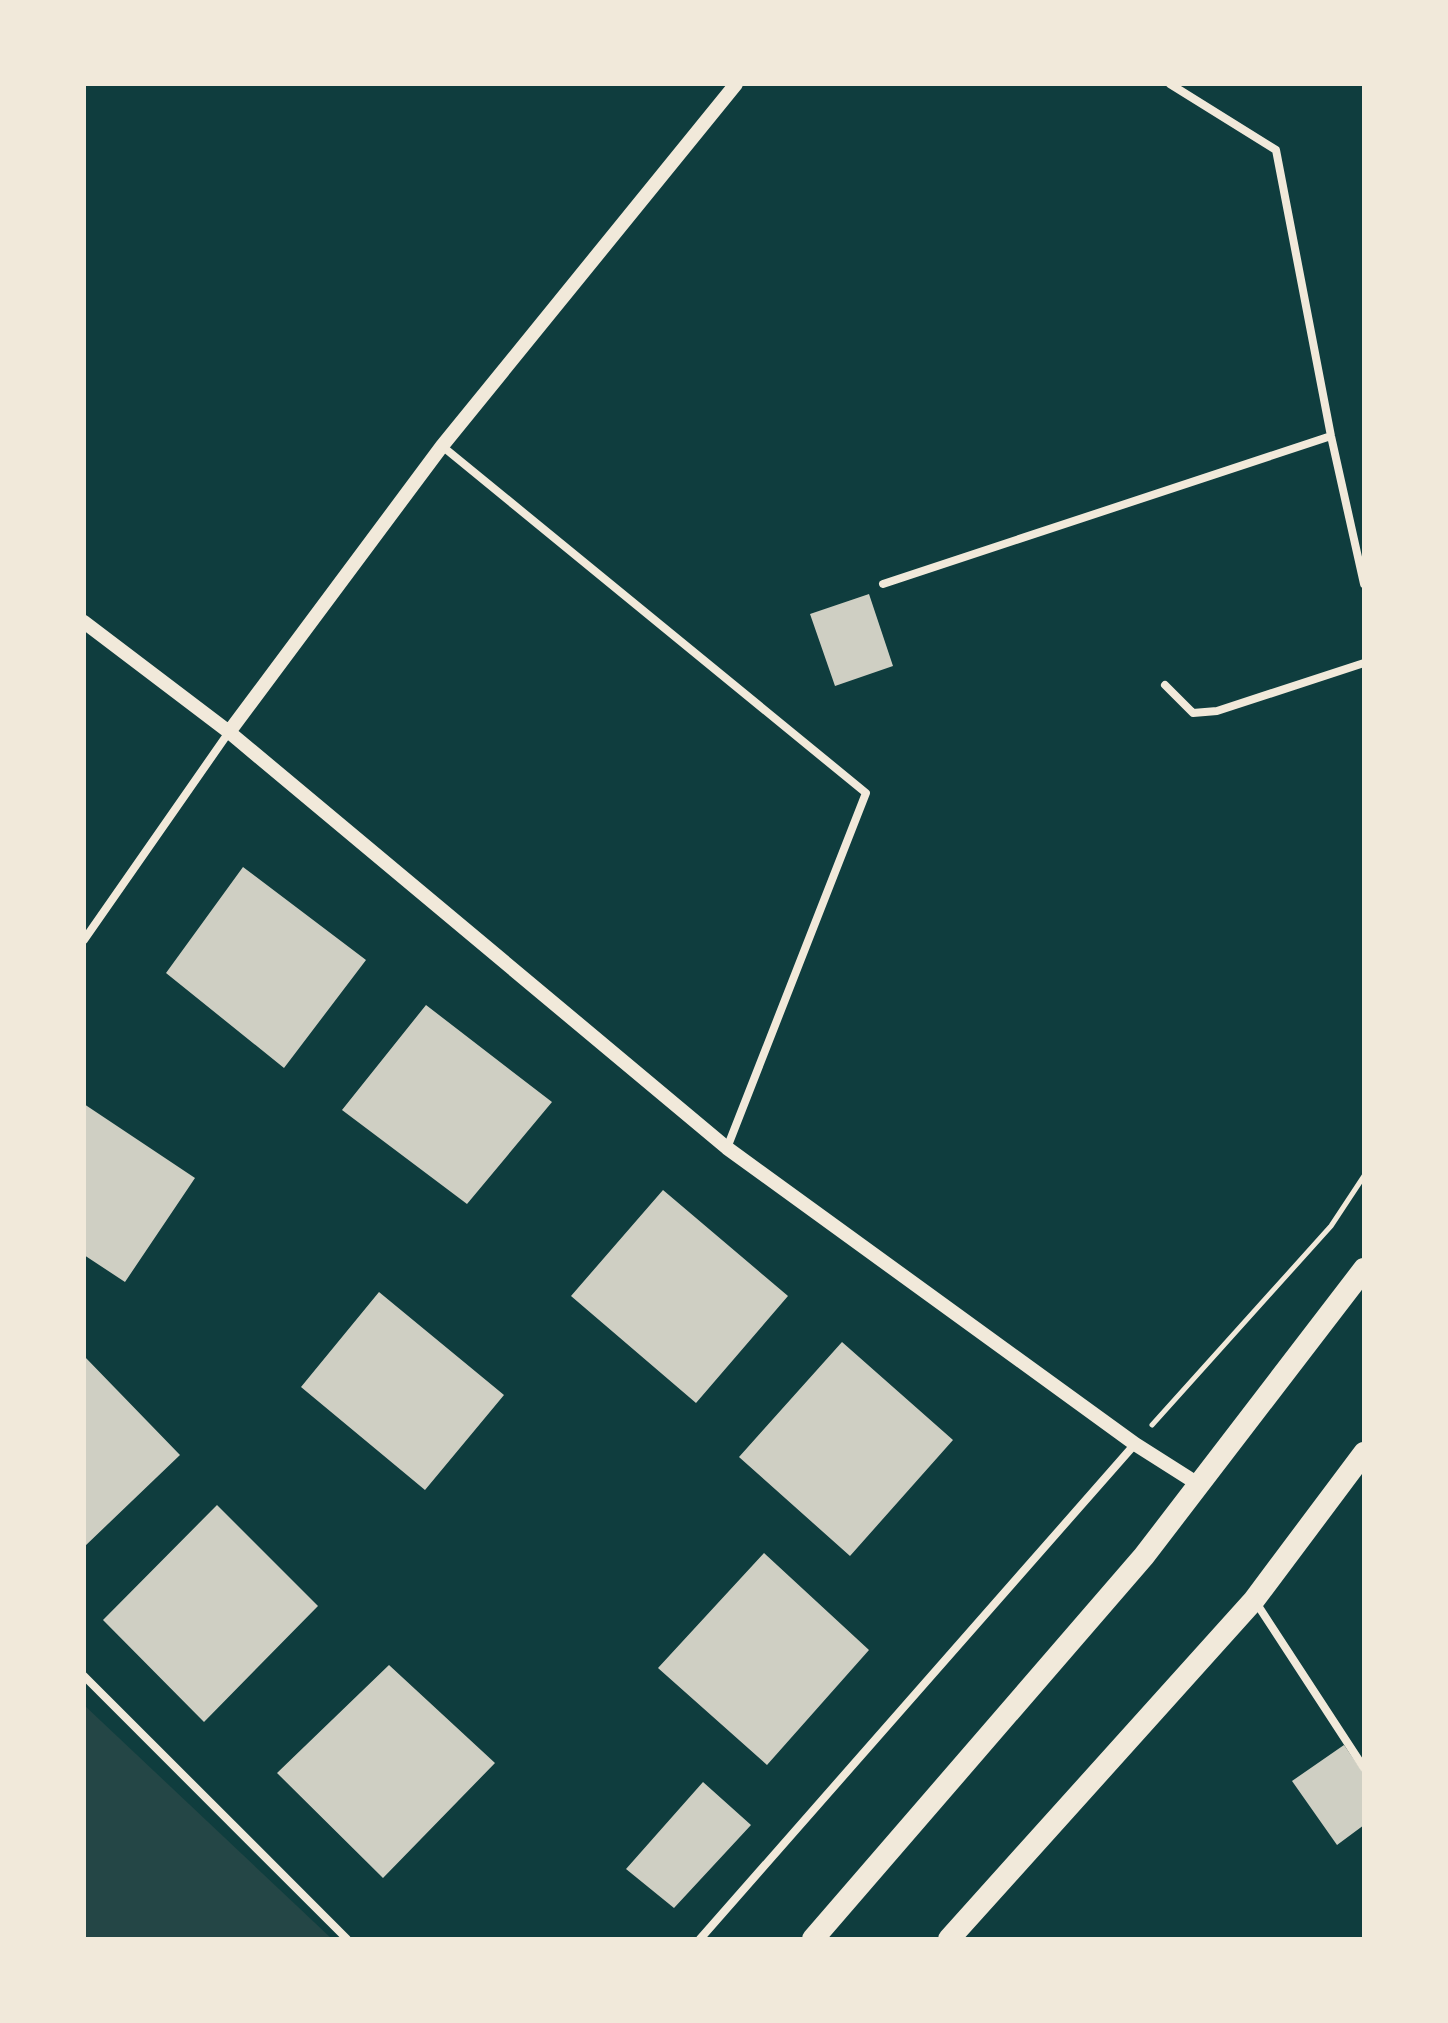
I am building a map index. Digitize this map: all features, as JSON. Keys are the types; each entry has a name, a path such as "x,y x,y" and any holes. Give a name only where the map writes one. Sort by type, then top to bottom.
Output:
{"highway":[{"path":"813,1939 1144,1556 1364,1269"},
{"path":"949,1939 1254,1600 1364,1453"}],"street":[{"path":"84,940 229,732 442,446 736,84"},
{"path":"1170,84 1276,150 1331,436 1364,584"},
{"path":"883,584 1331,436"},
{"path":"442,446 866,793 727,1148"},
{"path":"84,622 229,732 727,1148 1135,1444 1198,1484"},
{"path":"1165,685 1193,713 1217,711 1364,663"},
{"path":"700,1939 1135,1444"},
{"path":"1254,1600 1364,1768"},
{"path":"84,1676 347,1939"}],"path":[{"path":"1135,1444 1331,1226 1364,1176"}],"shaded area":[{"path":"84,1705 332,1939 84,1939"}],"building":[{"path":"869,594 893,666 835,686 810,614"},
{"path":"243,867 366,960 284,1068 166,973"},
{"path":"426,1005 552,1102 467,1204 342,1110"},
{"path":"84,1104 195,1178 125,1282 84,1255"},
{"path":"663,1190 788,1296 696,1403 571,1296"},
{"path":"379,1292 504,1395 425,1490 301,1387"},
{"path":"842,1342 953,1440 850,1556 739,1457"},
{"path":"84,1356 180,1455 84,1547"},
{"path":"217,1505 318,1606 204,1722 103,1620"},
{"path":"764,1553 869,1650 767,1765 658,1668"},
{"path":"389,1665 495,1763 383,1878 277,1773"},
{"path":"1344,1745 1364,1774 1364,1825 1337,1845 1292,1781"},
{"path":"703,1782 751,1825 674,1908 626,1869"}]}
